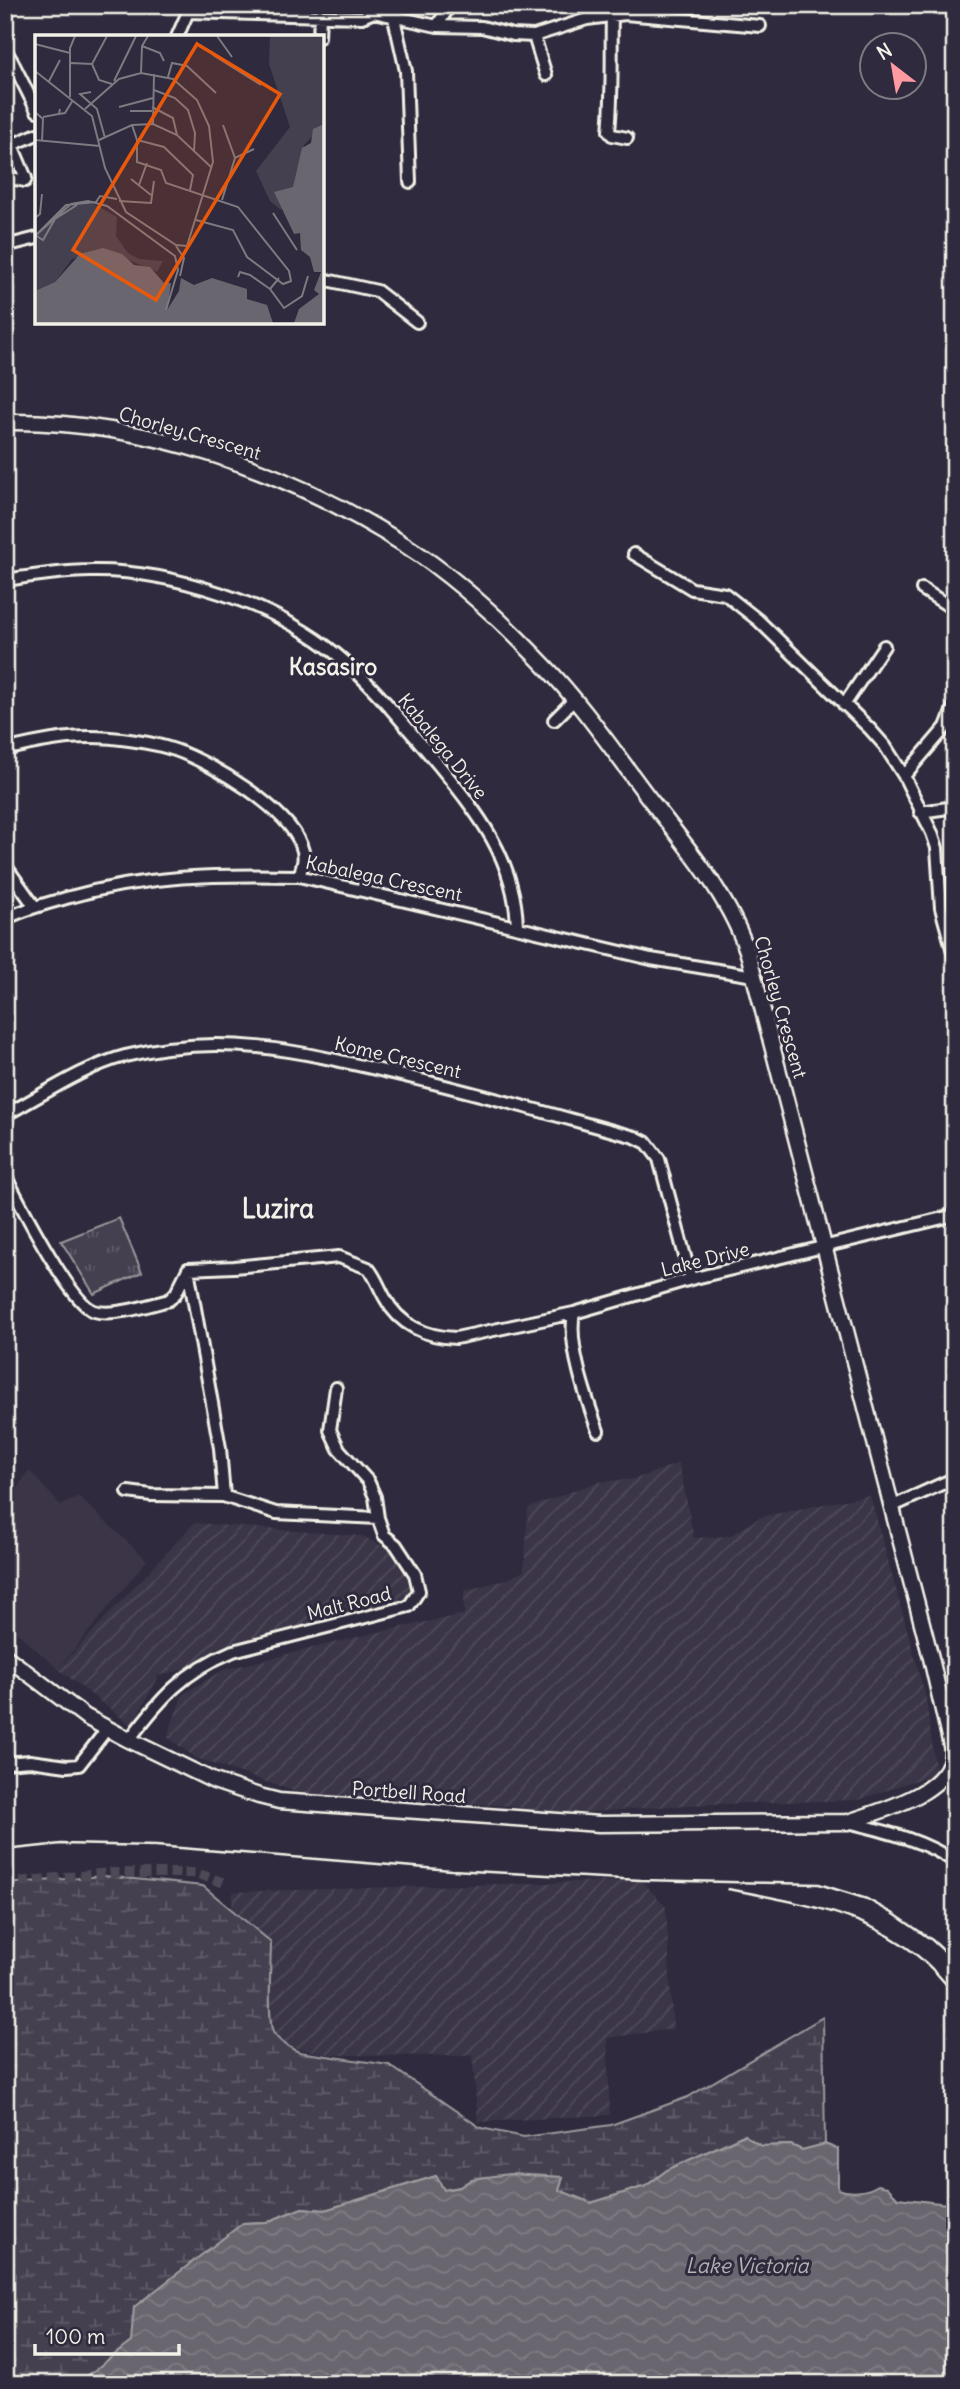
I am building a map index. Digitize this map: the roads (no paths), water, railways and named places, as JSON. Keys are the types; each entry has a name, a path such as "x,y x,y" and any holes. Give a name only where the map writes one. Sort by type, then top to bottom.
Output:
{"main road":[{"name":"Chorley Crescent","path":"5,422 64,423 147,437 235,461 338,506 409,547 460,586 522,643 574,700 720,895 744,941 754,976 931,1658 952,1750 947,1771 933,1787 885,1810 848,1822"},
{"name":"Portbell Road","path":"5,1656 86,1717 107,1729 214,1781 279,1801 599,1824 848,1822"}],"street":[{"path":"437,26 450,5"},
{"path":"178,35 186,8 362,17 373,9 394,18 437,26 482,27 513,35 534,36 572,23 625,14 761,26"},
{"path":"319,35 320,15"},
{"path":"612,15 612,100 609,131 612,135 627,138"},
{"path":"394,18 406,71 410,182"},
{"path":"534,36 546,75"},
{"path":"5,49 9,63 35,108"},
{"path":"5,177 24,181 26,178 12,145 35,135"},
{"path":"5,246 35,238"},
{"path":"324,279 377,291 417,322"},
{"path":"634,554 692,589 723,593 758,620 886,746 904,776 937,848 941,908 955,959"},
{"name":"Kabalega Drive","path":"5,580 91,570 155,577 258,607 317,639 365,680 393,711 442,770 488,832 509,873 517,926"},
{"path":"922,589 955,610"},
{"path":"844,705 884,646"},
{"path":"554,720 574,700"},
{"path":"904,776 948,724 955,704"},
{"path":"5,750 51,740 91,737 175,750 227,775 275,811 303,848 304,863 299,876"},
{"path":"920,812 948,808 955,804"},
{"path":"5,865 34,907"},
{"name":"Kabalega Crescent","path":"5,919 34,907 141,880 241,874 299,876 651,959 754,976"},
{"name":"Kome Crescent","path":"5,1115 98,1066 122,1057 169,1047 236,1045 279,1048 431,1082 635,1137 647,1143 659,1159 691,1279"},
{"path":"5,1175 40,1239 90,1309 111,1313 169,1300 176,1293 188,1269"},
{"name":"Lake Drive","path":"188,1269 234,1268 339,1257 372,1272 385,1300 405,1323 438,1336 464,1338 574,1313 691,1279 825,1249 955,1215"},
{"path":"188,1269 220,1448 224,1496"},
{"path":"574,1313 572,1337 598,1431"},
{"name":"Malt Road","path":"130,1740 169,1690 201,1667 226,1654 410,1605 419,1591 415,1574 396,1545 384,1535 377,1518 375,1497 368,1482 339,1449 330,1430 336,1388"},
{"path":"891,1507 955,1478"},
{"path":"128,1492 224,1496 287,1514 377,1518"},
{"path":"5,1763 30,1761 79,1765 107,1729"},
{"path":"848,1822 929,1847 955,1862"}],"water":[{"name":"Lake Victoria","path":"744,2135 761,2146 791,2145 802,2150 825,2144 838,2149 838,2189 858,2192 878,2185 887,2187 898,2198 955,2205 955,2384 77,2384 131,2342 134,2307 243,2223 267,2222 302,2208 325,2210 436,2176 444,2190 460,2187 472,2179 509,2174 563,2177 559,2190 591,2203 646,2186 667,2170"}],"tunnel":[{"path":"5,1883 110,1873 196,1873 227,1884"}],"railway":[{"path":"5,1850 61,1844 156,1846 451,1870 641,1880 819,1884 867,1899 894,1914 932,1940 955,1961"},
{"path":"728,1889 824,1910 882,1932 909,1949 933,1970 955,1996"}],"district":[{"name":"Kasasiro","path":"333,666"},
{"name":"Luzira","path":"278,1208"}]}
